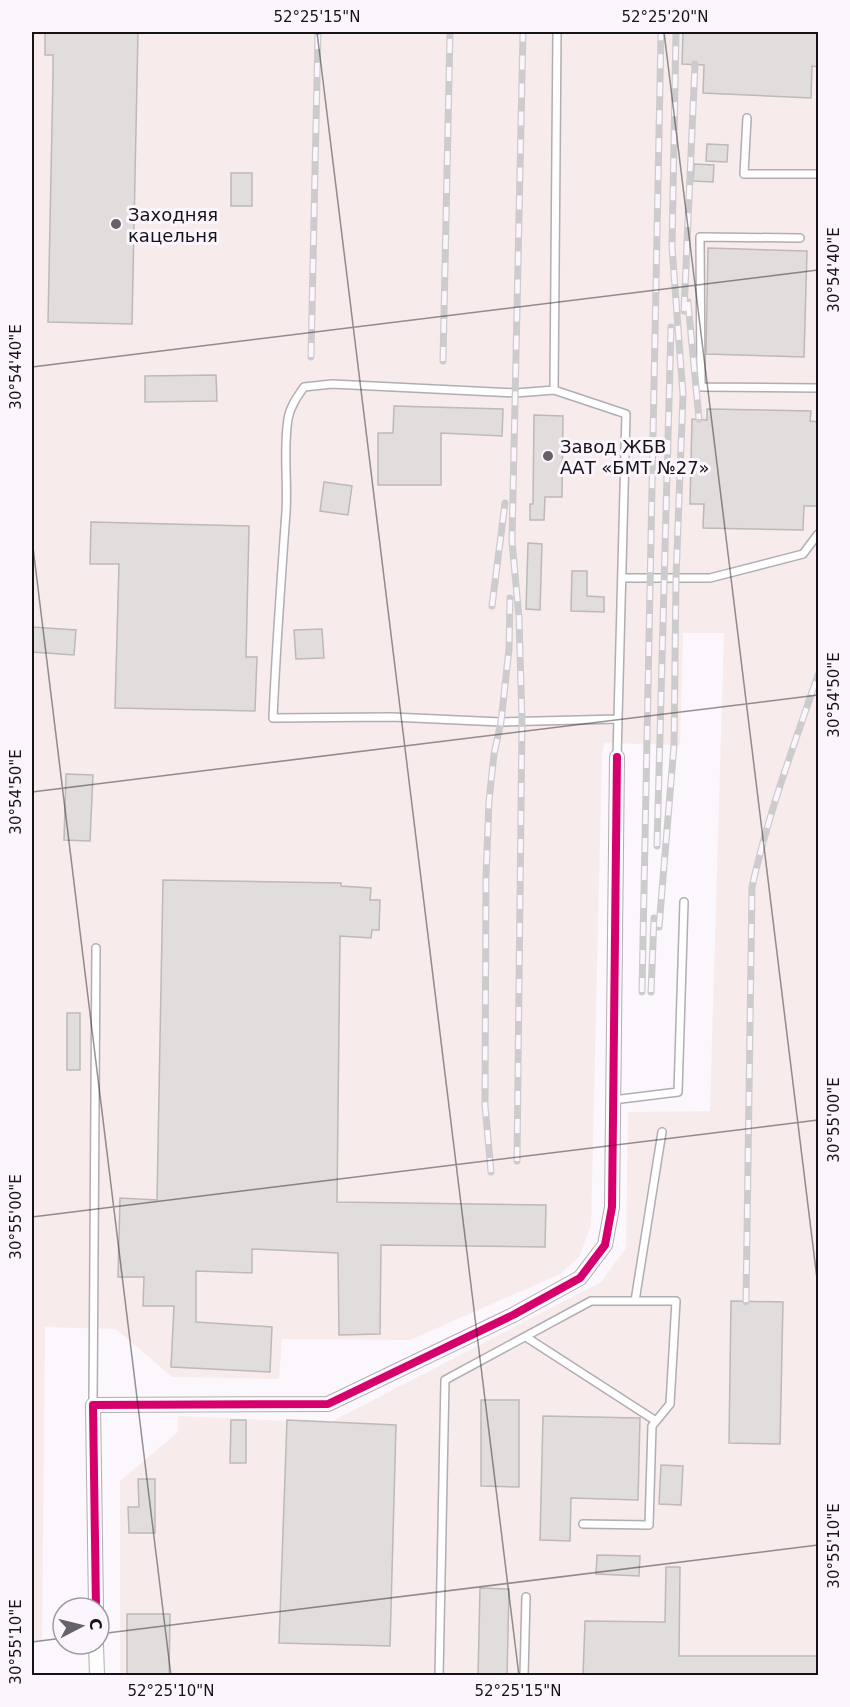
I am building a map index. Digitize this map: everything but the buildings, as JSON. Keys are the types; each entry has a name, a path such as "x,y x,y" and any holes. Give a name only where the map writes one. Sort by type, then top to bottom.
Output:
{"street":[{"path":"96,1596 93,1406 328,1404 513,1315 580,1278 605,1245 612,1207 617,757"},
{"path":"96,1656 97,1676"}],"lane":[{"path":"554,390 557,32"},
{"path":"747,118 744,174 819,174"},
{"path":"801,238 700,237 701,387 819,388"},
{"path":"617,757 622,578 626,414 554,390 516,393 332,384 304,387 295,400 288,417 285,458 286,509 273,718 392,717 501,722 618,719"},
{"path":"622,578 710,578 803,554 819,534"},
{"path":"613,1101 678,1092 684,903"},
{"path":"93,1406 96,948"},
{"path":"636,1301 662,1132"},
{"path":"439,1676 445,1380 591,1301 676,1301 670,1404 652,1426 649,1525 583,1524"},
{"path":"525,1337 657,1421"},
{"path":"524,1676 526,1597"}],"shaded area":[{"path":"32,32 818,32 818,1675 120,1675 120,1481 178,1432 178,1416 329,1423 601,1282 626,1248 628,1112 710,1111 724,633 683,633 680,745 604,743 591,1226 579,1257 560,1274 410,1340 282,1339 279,1379 172,1377 116,1329 45,1327 42,1641 32,1641"}],"railway":[{"path":"311,357 318,32"},
{"path":"443,361 450,32"},
{"path":"517,1161 522,721 519,618 512,541 523,32"},
{"path":"642,992 661,32"},
{"path":"659,927 674,745 676,578 683,395 672,247 676,32"},
{"path":"684,311 695,64"},
{"path":"688,302 699,419"},
{"path":"657,846 671,327"},
{"path":"492,606 505,503"},
{"path":"491,1172 485,1105 486,877 489,801 509,649 510,598"},
{"path":"746,1302 752,887 774,806 818,675"},
{"path":"651,992 654,918"}],"cycle path":[{"path":"96,1596 93,1405 328,1404 513,1315 580,1278 605,1245 612,1207 617,757"}],"place":[{"name":"Заходняя кацельня","path":"116,224"},
{"name":"Завод ЖБВ ААТ «БМТ №27»","path":"548,456"}]}
